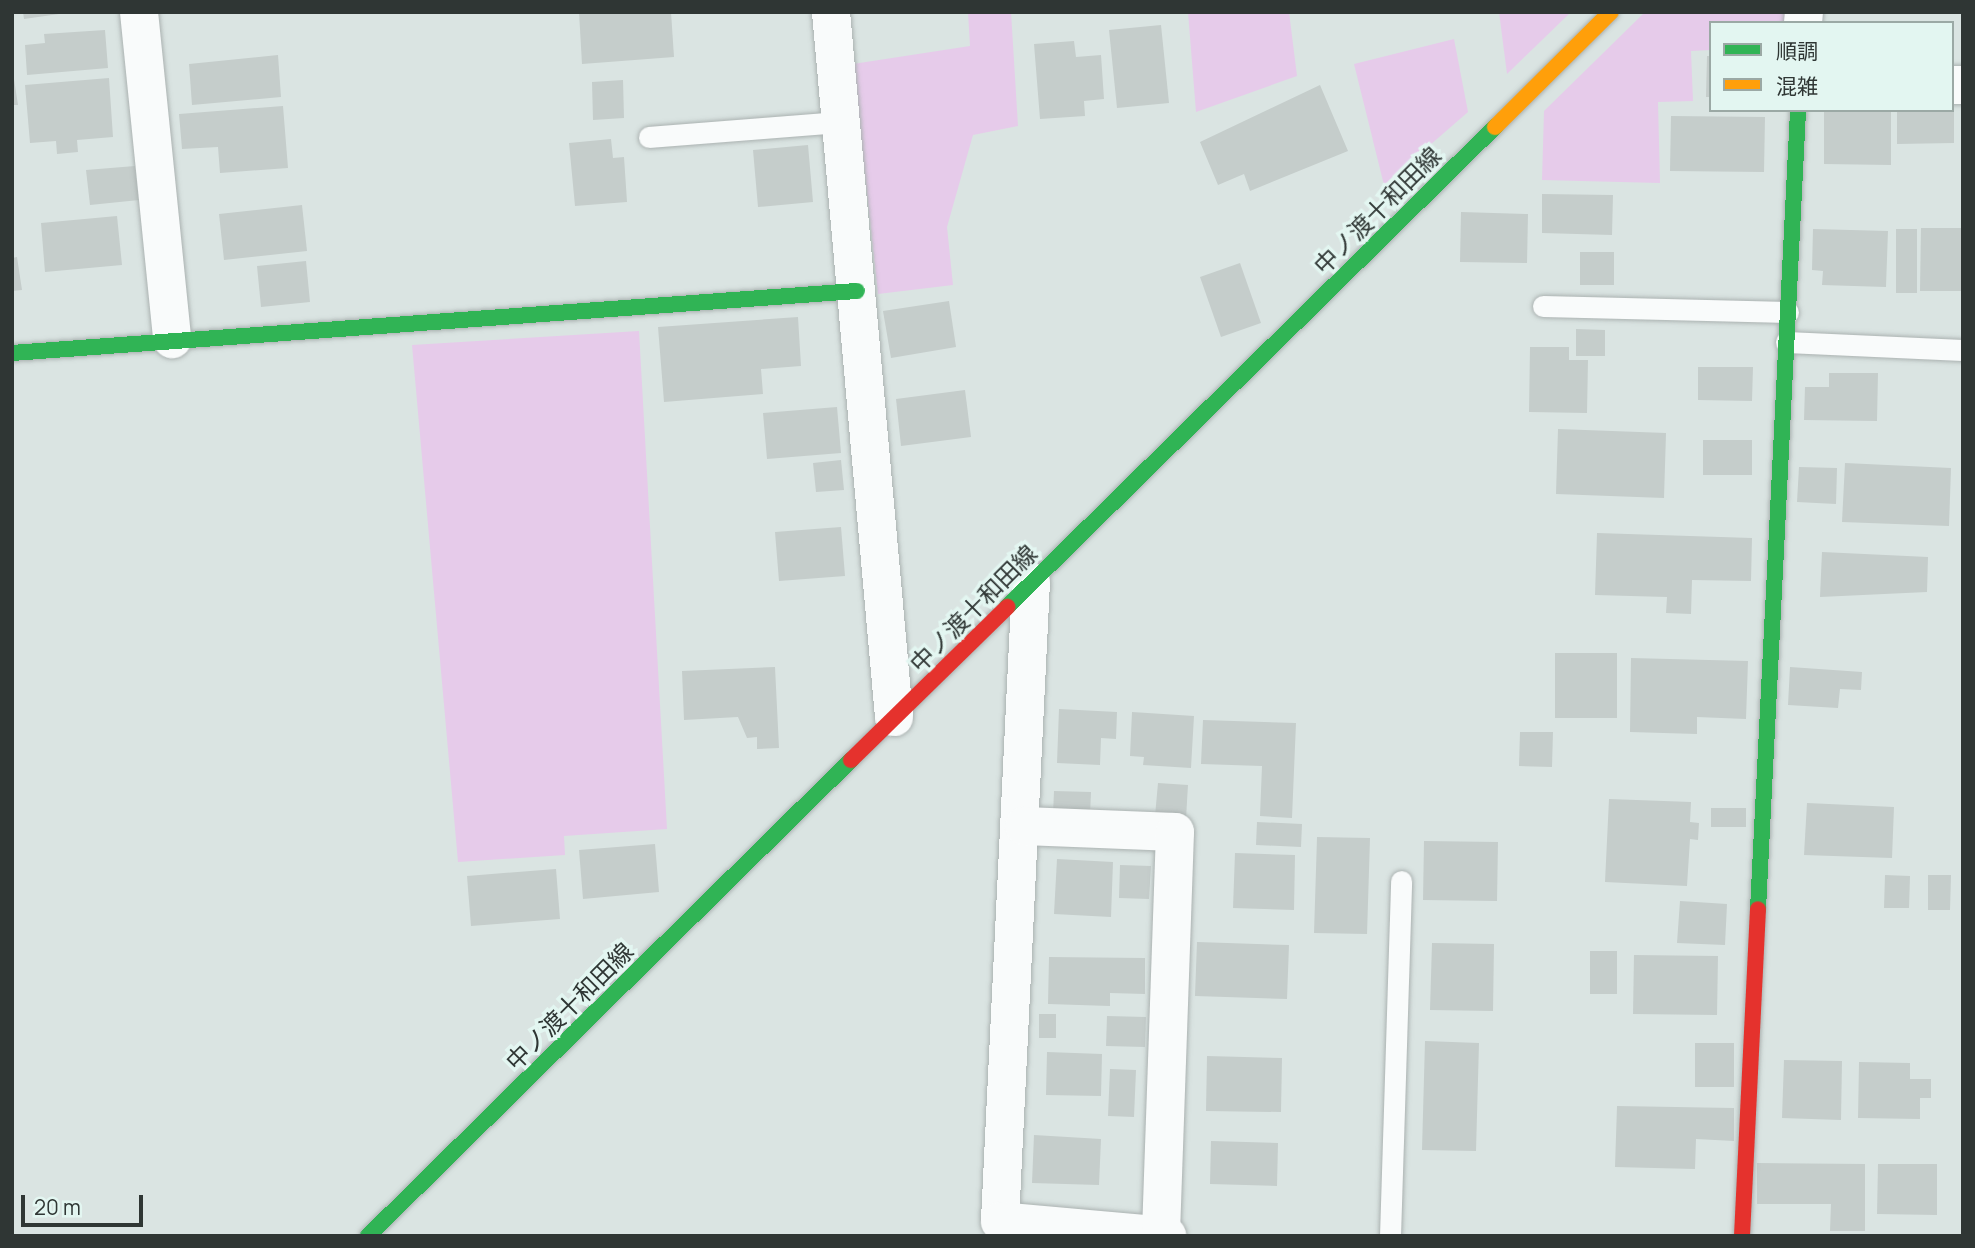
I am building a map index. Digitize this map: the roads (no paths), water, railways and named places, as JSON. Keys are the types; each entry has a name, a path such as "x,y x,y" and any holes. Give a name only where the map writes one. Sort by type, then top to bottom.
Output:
{"street":[{"path":"139,12 172,339"},
{"path":"831,12 894,718"},
{"name":"中ノ渡十和田線","path":"368,1236 1611,12"},
{"path":"1742,1236 1798,112"},
{"path":"12,353 172,339 857,292"},
{"path":"1031,582 1024,826 1000,1221 1167,1236"},
{"path":"1024,826 1175,832 1161,1236"}],"lane":[{"path":"649,137 841,122"},
{"path":"1543,306 1788,312"},
{"path":"1786,342 1963,349"},
{"path":"1390,1236 1401,881"}]}
